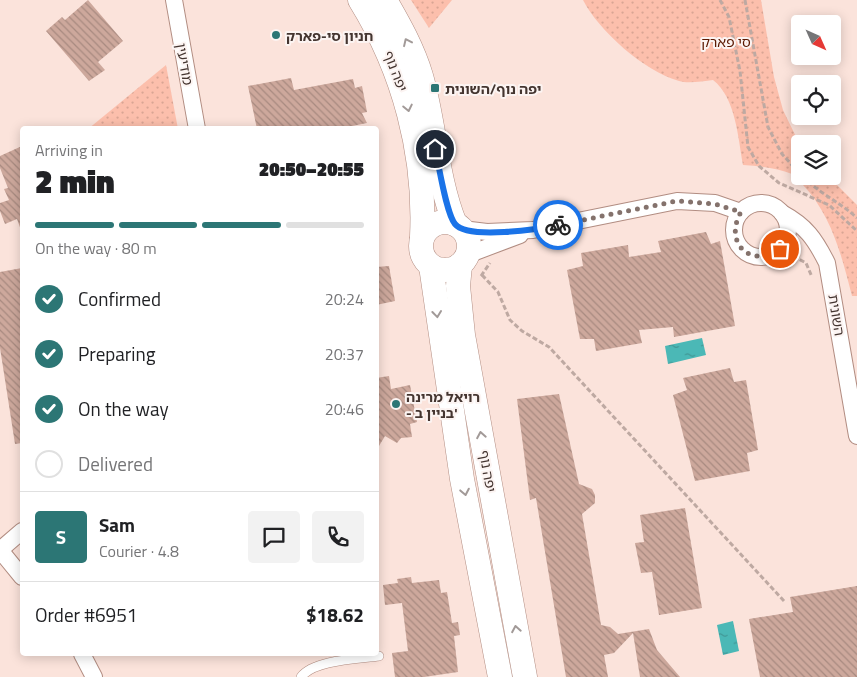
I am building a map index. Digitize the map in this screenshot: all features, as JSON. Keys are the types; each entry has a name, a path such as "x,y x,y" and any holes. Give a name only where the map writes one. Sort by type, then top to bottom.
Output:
{"main road":[{"name":"יפה נוף","path":"360,0 387,46 398,72 408,105 420,176 422,237"},
{"name":"יפה נוף","path":"385,0 405,37 421,76 448,205 458,226"},
{"path":"448,222 458,226 469,243 464,260 446,270 431,266 422,254 422,237 432,225 448,222"},
{"name":"יפה נוף","path":"464,260 458,286 463,335 525,677"},
{"name":"יפה נוף","path":"431,266 462,479 500,677"}],"street":[{"name":"מודיעין","path":"174,0 196,126"},
{"path":"458,226 487,232 533,230 677,201 715,204 741,212 734,229 735,238 746,253 764,257 773,254 785,242 788,228 782,213"},
{"name":"השונית","path":"741,212 747,207 762,203 770,204 799,222 816,242 827,263 857,436"},
{"path":"464,260 533,230"},
{"path":"20,533 0,550 20,575"},
{"path":"83,656 94,677"}],"lane":[{"path":"301,677 319,665 379,656"}],"path":[{"path":"720,0 729,17 740,71 748,147 759,166 779,183 829,205 857,231"},
{"path":"745,0 768,127 782,154 791,164"},
{"path":"812,185 842,203 857,218"},
{"path":"482,275 498,292 510,320 522,331 549,347 784,600"}],"green space":[{"path":"411,0 452,0 429,28"},
{"name":"סי פארק","path":"583,0 761,0 774,77 783,110 795,135 791,135 791,174 780,170 743,165 735,119 727,97 713,80 683,82 665,76 637,59 611,37 590,12"},
{"path":"166,65 177,126 92,126"},
{"name":"סי פארק","path":"803,185 837,185 857,205 857,296 852,296 835,238 829,223"}],"water":[{"path":"702,338 706,355 668,364 665,346"},
{"path":"733,621 739,651 723,655 717,625"}],"building":[{"path":"88,0 123,41 98,62 105,70 89,81 46,31 62,17 65,20"},
{"path":"291,78 294,90 353,79 355,88 362,86 367,112 362,113 367,123 352,126 256,126 248,86"},
{"path":"20,147 20,227 17,219 5,224 0,211 0,203 9,200 4,189 8,188 0,168 0,156"},
{"path":"706,232 711,244 720,241 735,326 674,337 673,327 639,330 642,343 596,351 594,339 580,339 567,270 583,266 581,253 628,245 629,257 661,252 658,241"},
{"path":"389,266 395,301 379,304 379,267"},
{"path":"20,268 20,443 15,444 0,348 0,272"},
{"path":"730,368 734,382 746,380 758,450 747,453 750,471 695,481 673,395 687,390 683,378"},
{"name":"רויאל מרינה - בניין ב'","path":"389,376 391,389 410,385 417,422 410,424 412,437 401,438 397,443 385,436 379,446 379,378"},
{"path":"559,394 579,484 592,489 595,495 595,503 582,514 601,625 610,627 618,634 649,629 657,650 680,677 640,677 633,633 614,653 604,655 608,677 566,677 536,498 530,500 517,399"},
{"path":"685,508 702,608 659,615 652,572 641,573 635,543 644,542 640,515"},
{"path":"411,577 412,583 439,580 441,593 447,592 452,623 458,622 460,635 454,636 458,672 424,677 395,677 392,653 408,651 402,603 385,605 383,585 398,583 397,579"},
{"path":"857,586 857,677 760,677 749,619 793,612 790,597"}],"way so far":[{"path":"558,225 677,201 715,204 741,212 736,220 735,238 746,253 764,257 780,249"}],"place":[{"name":"חניון סי-פארק","path":"276,35"},
{"name":"יפה נוף/השונית","path":"435,88"},
{"name":"רויאל מרינה - בניין ב'","path":"396,404"}],"route":[{"path":"435,149 448,205 455,224 462,229 507,232 533,230 558,225"}]}
